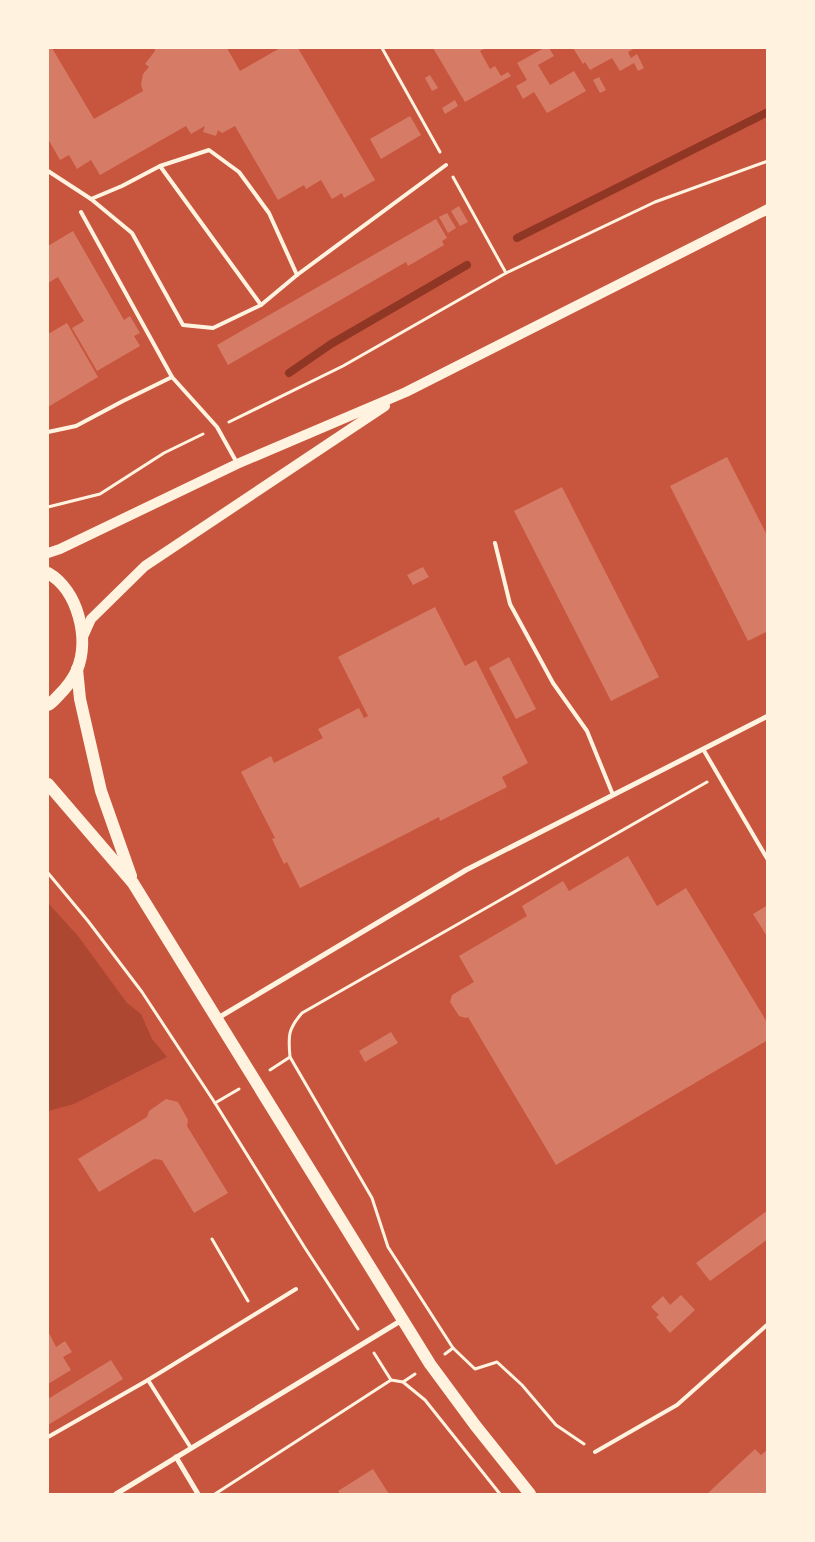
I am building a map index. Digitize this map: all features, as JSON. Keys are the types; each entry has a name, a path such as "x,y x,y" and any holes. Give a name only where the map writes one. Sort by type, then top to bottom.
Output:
{"main road":[{"path":"48,553 238,464 406,392 768,209"},
{"path":"82,640 91,619 145,566 406,392"},
{"path":"48,573 64,588 75,606 82,640 82,649 77,669 67,688 48,705"},
{"path":"77,669 80,699 101,791 133,883"},
{"path":"48,784 133,883 430,1364 475,1425 530,1494"}],"street":[{"path":"217,1019 466,870 768,716"},
{"path":"116,1494 402,1320"},
{"path":"176,1457 198,1494"}],"lane":[{"path":"91,199 122,186 160,166 209,150 239,172 269,214 297,274"},
{"path":"48,171 91,199 132,233 182,325 213,328 261,305 297,274 446,165"},
{"path":"160,166 261,305"},
{"path":"81,212 172,377 217,427 238,464"},
{"path":"48,432 76,426 172,377"},
{"path":"494,543 510,604 553,683 587,731 613,795"},
{"path":"703,749 768,860"},
{"path":"48,1437 148,1380 296,1289"},
{"path":"595,1452 677,1406 768,1324"},
{"path":"148,1380 192,1448"}],"path":[{"path":"48,506 100,494 164,453 343,366 506,273 655,202 768,161"},
{"path":"595,1452 556,1424 522,1385 497,1362 475,1368 453,1348 388,1247 372,1198 290,1057 288,1042 292,1025 302,1013 718,776"},
{"path":"48,873 88,921 142,992 391,1380"},
{"path":"212,1239 256,1315"},
{"path":"403,1382 453,1348"},
{"path":"215,1494 391,1380 403,1382 425,1400 500,1494"}],"shaded area":[{"path":"48,903 78,936 127,1003 141,1014 152,1039 167,1057 74,1104 48,1111"}],"building":[{"path":"48,48 52,48 94,119 143,91 141,85 143,74 149,67 145,64 155,51 154,48 227,48 240,71 280,48 298,48 375,180 344,198 342,193 332,199 321,180 306,189 304,185 278,200 235,126 222,133 218,130 216,136 203,132 205,126 191,134 186,126 100,175 91,160 77,169 69,155 60,160 48,139"},
{"path":"433,48 486,48 480,51 490,69 495,66 501,76 508,72 511,76 465,102"},
{"path":"544,48 549,48 554,56 538,65 550,85 574,71 586,91 547,113 534,92 523,99 516,86 527,80 517,63"},
{"path":"573,48 635,48 628,52 631,58 637,54 644,68 638,71 634,63 620,71 612,58 590,70 585,62 583,64"},
{"path":"430,75 438,88 432,91 425,78"},
{"path":"599,77 606,90 600,93 593,80"},
{"path":"455,100 458,106 445,114 442,108"},
{"path":"410,116 421,135 381,159 370,139"},
{"path":"459,206 468,222 460,226 451,211"},
{"path":"447,213 456,228 448,233 439,217"},
{"path":"436,219 447,238 442,241 444,245 408,266 406,262 228,365 217,345"},
{"path":"73,231 124,320 130,316 140,333 134,336 140,346 97,371 72,328 84,321 58,277 48,283 48,246"},
{"path":"67,323 98,377 48,407 48,334"},
{"path":"727,457 768,537 768,631 748,641 670,486"},
{"path":"562,487 659,677 611,701 514,511"},
{"path":"423,567 429,577 413,585 407,575"},
{"path":"435,607 465,666 476,660 528,763 502,777 507,787 440,821 439,817 300,888 287,862 284,864 272,839 275,838 241,772 271,756 274,763 323,738 318,729 359,708 364,718 368,716 338,657"},
{"path":"509,657 536,709 516,719 489,668"},
{"path":"628,856 657,906 686,888 768,1024 768,1040 556,1165 468,1017 459,1016 450,1002 452,995 474,982 459,956 527,916 522,906 563,881 569,891"},
{"path":"768,905 768,938 753,914"},
{"path":"391,1032 398,1043 365,1062 359,1051"},
{"path":"166,1099 178,1102 188,1120 187,1126 228,1193 194,1213 162,1160 154,1159 99,1192 78,1159 147,1117 149,1111"},
{"path":"768,1210 768,1239 710,1281 696,1263"},
{"path":"681,1295 695,1310 670,1333 656,1317 659,1315 651,1307 663,1296 670,1305"},
{"path":"48,1331 56,1347 65,1341 72,1352 63,1357 71,1370 48,1384"},
{"path":"111,1360 123,1379 48,1425 48,1399"},
{"path":"755,1449 761,1455 768,1449 768,1494 707,1494"},
{"path":"373,1469 389,1494 340,1494 338,1491"}],"waterway":[{"path":"517,238 768,112"},
{"path":"289,373 331,344 467,265"}]}
